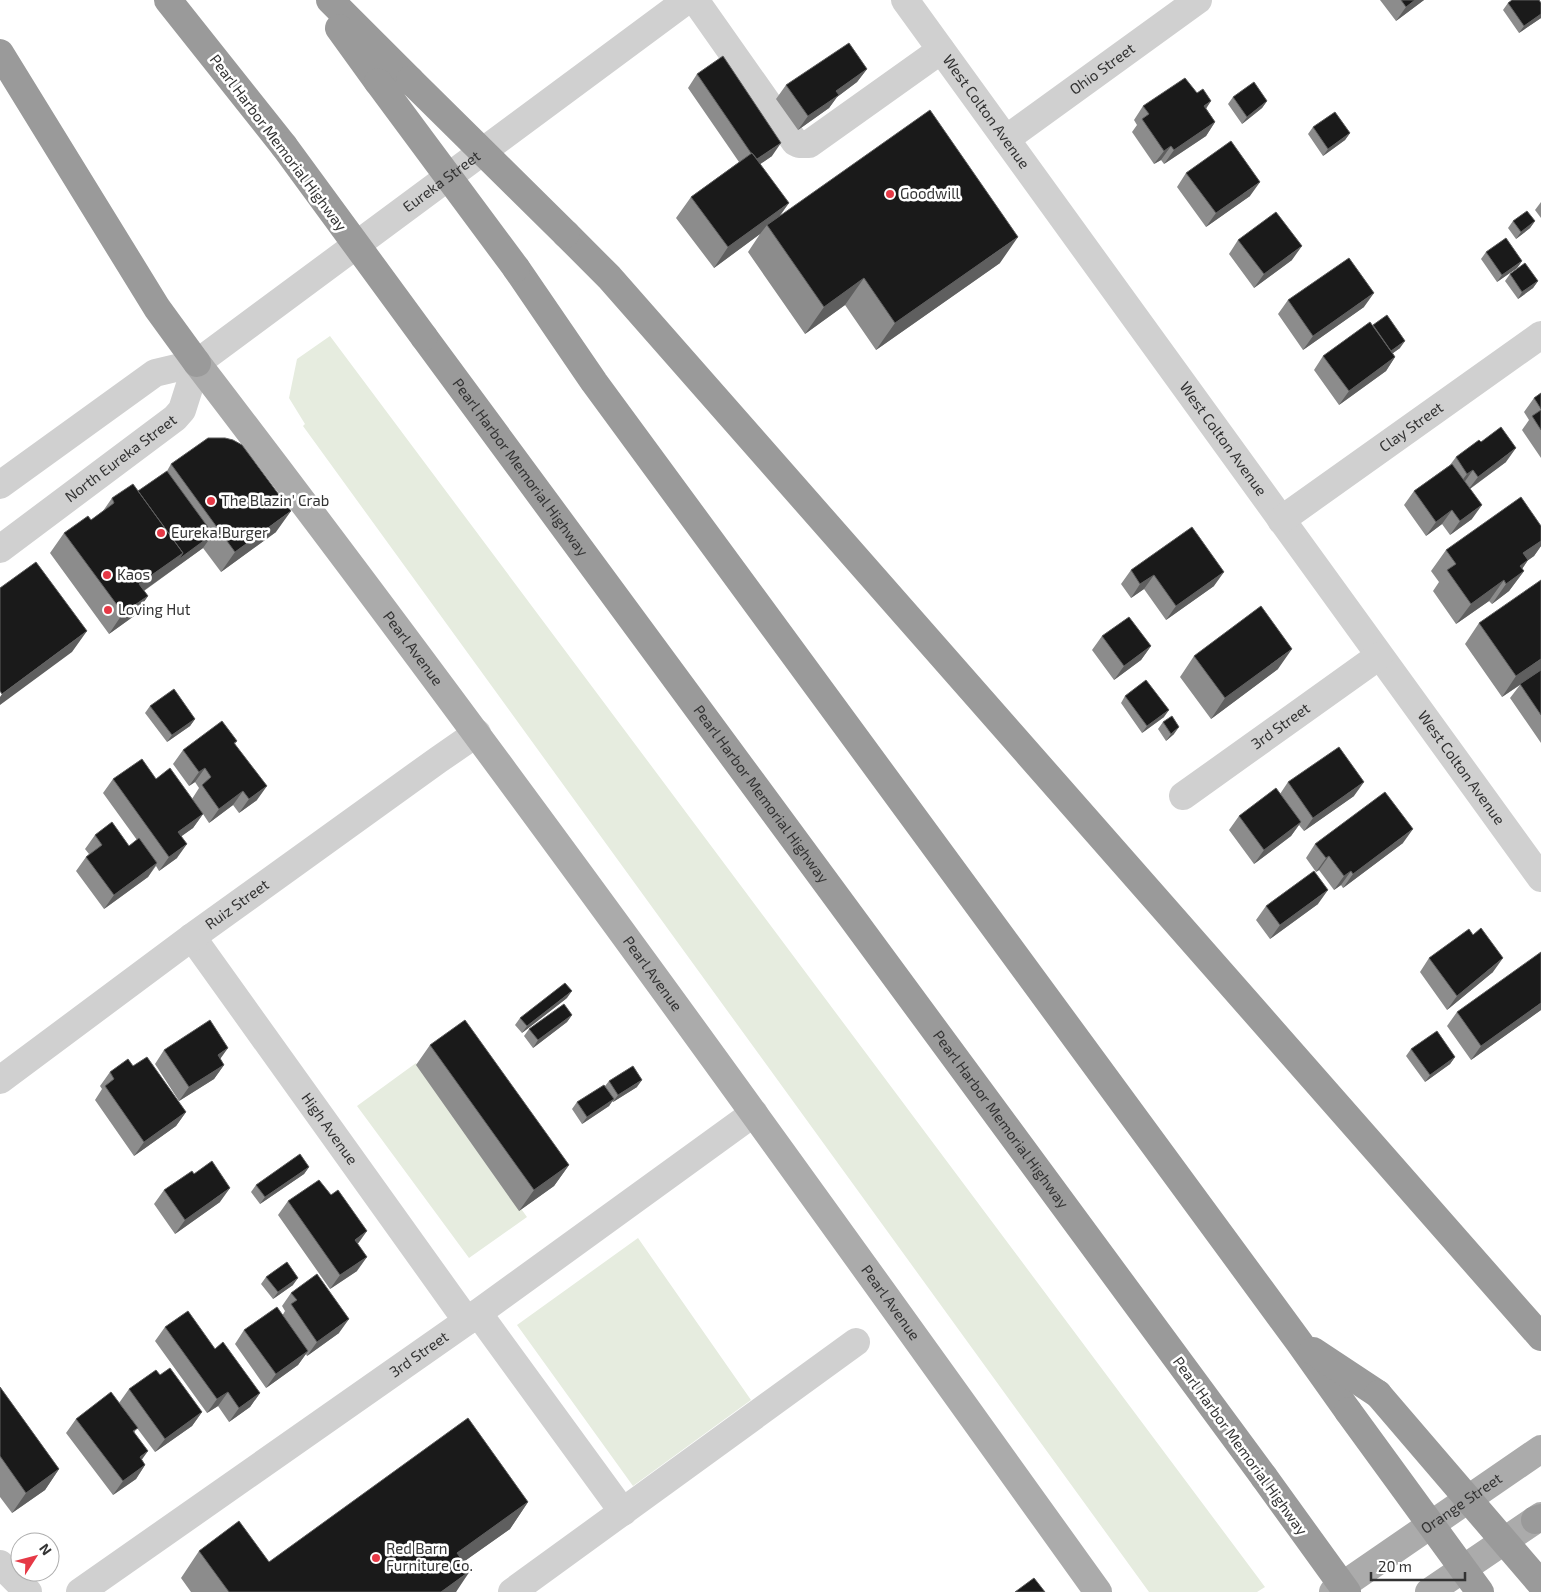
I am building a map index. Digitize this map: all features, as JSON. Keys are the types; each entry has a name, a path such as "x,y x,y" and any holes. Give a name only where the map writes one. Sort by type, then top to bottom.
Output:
{"highway":[{"name":"Pearl Harbor Memorial Highway","path":"168,0 284,146 1347,1592"},
{"path":"319,0 516,268 594,382 1300,1342 1480,1592"},
{"path":"330,0 609,277 1541,1337"},
{"path":"0,53 157,308 197,363"},
{"path":"1300,1342 1378,1394 1541,1584"}],"main road":[{"name":"Pearl Avenue","path":"197,363 477,733 754,1113 1098,1592"},
{"name":"Orange Street","path":"1333,1592 1541,1449"},
{"path":"1429,1592 1539,1518"}],"street":[{"name":"Eureka Street","path":"197,363 687,0"},
{"path":"695,0 795,142 799,144 810,144 941,50"},
{"name":"West Colton Avenue","path":"905,0 1541,878"},
{"name":"Ohio Street","path":"1006,139 1198,0"},
{"name":"Clay Street","path":"1281,520 1538,343"},
{"path":"0,485 155,373 197,363"},
{"name":"North Eureka Street","path":"0,549 175,418 182,410 197,363"},
{"name":"3rd Street","path":"1183,796 1380,656"},
{"name":"Ruiz Street","path":"0,1080 192,938 477,733"},
{"name":"High Avenue","path":"192,938 473,1317 623,1512"},
{"name":"3rd Street","path":"80,1592 473,1317 754,1113"},
{"path":"512,1592 856,1342"},
{"path":"0,1564 28,1592"}],"shaded area":[{"path":"330,336 1265,1587 1257,1592 1149,1592 303,426 305,424 289,398 297,359"},
{"path":"416,1063 527,1217 469,1258 357,1106"},
{"path":"638,1238 751,1400 633,1486 517,1325"}],"building":[{"path":"1401,0 1415,0 1406,7"},
{"path":"1512,0 1539,0 1541,3 1541,14 1524,26 1508,3"},
{"path":"849,43 867,69 836,91 839,95 808,116 786,85"},
{"path":"723,56 781,143 757,159 697,74"},
{"path":"1185,78 1197,93 1203,89 1211,101 1204,106 1215,122 1174,150 1171,146 1164,151 1142,119 1149,114 1143,106"},
{"path":"1254,82 1267,101 1247,117 1233,97"},
{"name":"Goodwill","path":"930,110 1018,237 895,323 864,278 824,307 767,225"},
{"path":"1335,112 1350,133 1328,149 1313,127"},
{"path":"1231,141 1260,182 1216,213 1186,173"},
{"path":"752,153 789,203 728,247 691,197"},
{"path":"1527,211 1535,221 1521,232 1513,221"},
{"path":"1276,212 1302,246 1264,274 1238,240"},
{"path":"1506,238 1522,261 1502,275 1486,252"},
{"path":"1349,258 1374,293 1313,336 1288,300"},
{"path":"1525,263 1538,281 1522,292 1510,274"},
{"path":"1387,315 1405,341 1391,351 1373,325"},
{"path":"1370,322 1395,357 1349,391 1323,356"},
{"path":"1541,393 1541,409 1534,398"},
{"path":"1541,410 1541,430 1532,416"},
{"path":"1501,427 1516,448 1478,477 1473,470 1467,474 1456,457"},
{"path":"208,438 225,438 242,445 291,511 235,552 171,464"},
{"path":"1452,464 1482,505 1460,521 1452,510 1436,522 1414,491"},
{"path":"167,471 213,534 179,559 183,553 138,491"},
{"path":"133,484 183,553 139,584 148,596 123,613 64,533 88,516 91,520 114,503 112,498"},
{"path":"1521,497 1541,526 1541,541 1523,553 1528,560 1520,566 1524,571 1506,584 1504,580 1471,604 1447,570 1456,564 1446,550"},
{"path":"1192,527 1224,572 1176,606 1154,575 1140,584 1131,570"},
{"path":"36,562 87,631 2,694 0,691 0,588"},
{"path":"1541,580 1541,659 1516,676 1479,623"},
{"path":"1261,606 1292,649 1225,698 1194,656"},
{"path":"1129,617 1151,646 1124,666 1102,636"},
{"path":"1541,670 1541,715 1520,684"},
{"path":"1146,680 1169,710 1147,726 1125,696"},
{"path":"174,689 195,719 172,735 150,706"},
{"path":"1172,716 1179,727 1171,734 1163,722"},
{"path":"222,721 237,741 234,743 267,786 249,799 243,791 219,809 202,785 211,777 205,768 199,772 183,750"},
{"path":"1339,747 1364,782 1313,818 1288,782"},
{"path":"142,759 156,779 170,768 203,814 178,832 187,844 169,857 113,779"},
{"path":"1276,788 1301,822 1264,850 1239,816"},
{"path":"1385,792 1413,829 1353,874 1351,871 1344,876 1329,856 1326,858 1315,844"},
{"path":"112,822 129,846 139,838 157,863 114,895 86,857 102,845 95,835"},
{"path":"1314,871 1328,890 1280,925 1266,906"},
{"path":"1481,928 1503,958 1457,996 1429,958 1469,929 1473,935"},
{"path":"1541,952 1541,1003 1481,1046 1457,1012"},
{"path":"565,983 572,991 527,1026 520,1018"},
{"path":"564,1004 572,1015 538,1040 529,1029"},
{"path":"210,1020 228,1048 218,1055 224,1065 189,1087 164,1050"},
{"path":"465,1020 569,1165 534,1190 430,1045"},
{"path":"1437,1031 1455,1057 1430,1075 1411,1049"},
{"path":"147,1057 186,1112 144,1142 105,1086 114,1079 110,1072 128,1059 133,1066"},
{"path":"633,1066 642,1080 618,1095 609,1081"},
{"path":"604,1085 614,1099 587,1117 577,1102"},
{"path":"300,1154 309,1167 265,1197 256,1185"},
{"path":"212,1161 230,1188 185,1220 164,1190 192,1171 194,1174"},
{"path":"319,1180 331,1195 338,1190 367,1231 355,1240 367,1257 340,1275 288,1201"},
{"path":"287,1262 298,1278 278,1292 266,1277"},
{"path":"317,1274 349,1319 317,1342 291,1304 297,1300 291,1293"},
{"path":"277,1307 308,1351 276,1374 244,1330"},
{"path":"188,1311 215,1349 223,1342 260,1393 239,1408 228,1392 217,1399 165,1327"},
{"path":"170,1368 202,1412 165,1439 129,1389 156,1370 160,1375"},
{"path":"0,1387 59,1469 26,1493 0,1456"},
{"path":"111,1392 138,1428 133,1431 148,1451 140,1457 145,1465 123,1481 76,1419"},
{"path":"468,1418 528,1502 457,1553 470,1571 441,1592 229,1592 199,1551 239,1521 269,1562"},
{"path":"1034,1578 1045,1592 1015,1592"}],"place":[{"name":"Goodwill","path":"890,194"},
{"name":"The Blazin' Crab","path":"211,501"},
{"name":"Eureka!Burger","path":"161,533"},
{"name":"Kaos","path":"107,575"},
{"name":"Loving Hut","path":"108,610"},
{"name":"Red Barn Furniture Co.","path":"376,1558"}]}
